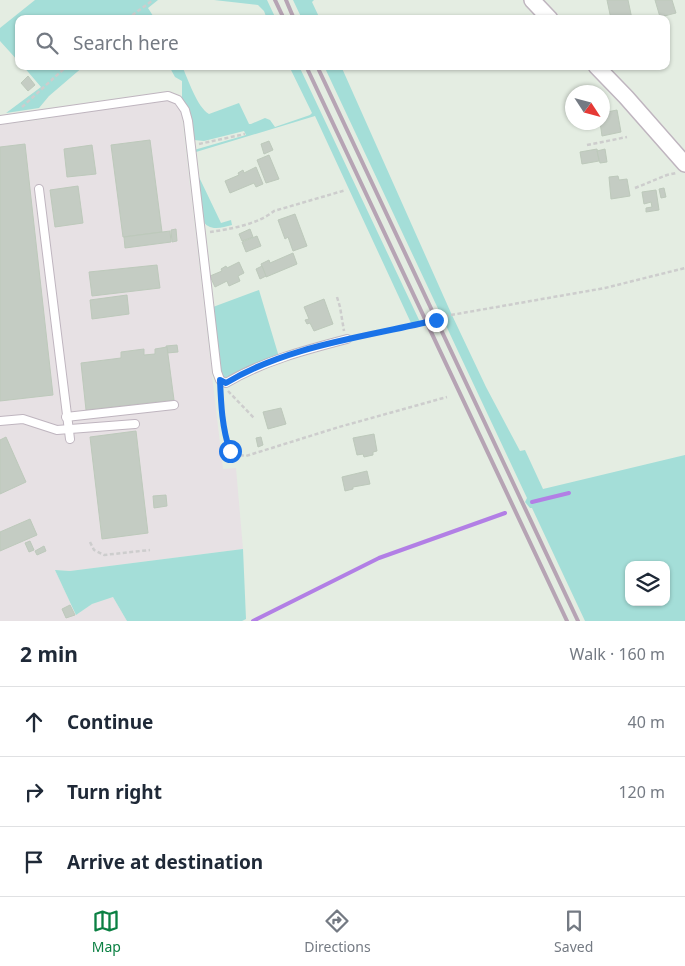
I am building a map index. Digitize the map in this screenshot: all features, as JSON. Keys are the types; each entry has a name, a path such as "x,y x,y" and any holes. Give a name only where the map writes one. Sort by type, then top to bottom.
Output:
{"street":[{"path":"532,0 546,15"},
{"path":"600,70 626,97 683,168"}],"lane":[{"path":"4,119 168,96 178,100 185,110 217,372 220,380 226,383 246,371 302,351 347,338"},
{"path":"39,189 70,439"},
{"path":"66,417 174,405"},
{"path":"0,421 23,419 57,430 135,424"}],"path":[{"path":"132,15 153,0"},
{"path":"4,119 62,70"},
{"path":"190,146 245,134"},
{"path":"586,145 627,137"},
{"path":"635,188 683,168"},
{"path":"200,233 222,230 265,218 274,211 346,190"},
{"path":"265,218 267,223"},
{"path":"337,297 347,338 451,315 605,288 685,268"},
{"path":"220,380 221,404 226,439 230,451 246,456 339,427 448,397"},
{"path":"220,380 223,386 254,418"},
{"path":"90,542 94,550 104,555 150,550"}],"shaded area":[{"path":"35,0 158,0 148,8 152,15 16,15"},
{"path":"214,0 267,0 274,15 266,15 258,5"},
{"path":"293,0 314,0 312,2 318,15 300,15"},
{"path":"15,16 15,58 0,41 0,28"},
{"path":"26,70 79,70 49,96 39,108 6,113 41,87"},
{"path":"171,70 184,70 197,99 209,114 239,103 249,124 265,118 270,120 275,127 312,113 291,70 301,70 420,322 411,323 315,116 196,152 196,166 199,177 221,223 231,220 232,225 215,228 205,223 202,219 196,184 194,150 246,135 244,131 204,141 194,140 188,108 182,98 182,81 175,77"},
{"path":"326,70 343,70 486,387 520,451 525,450 543,489 685,455 685,621 585,621 532,508 525,502 527,498"},
{"path":"169,98 175,101 181,109 223,469 236,468 243,549 70,571 55,570 76,615 92,604 113,597 127,621 0,621 0,125 53,118 54,114"},
{"path":"259,290 279,357 224,378 217,356 213,307"},
{"path":"243,549 246,619 242,621 127,621 113,597 92,604 76,615 55,570 70,571"}],"building":[{"path":"607,0 628,0 631,15 610,15"},
{"path":"655,0 672,0 676,13 659,15"},
{"path":"28,76 35,85 28,91 21,83"},
{"path":"617,110 621,132 602,136 601,130 610,130 610,111"},
{"path":"150,140 162,232 123,237 111,145"},
{"path":"269,141 273,150 264,154 261,144"},
{"path":"25,144 53,395 0,401 0,147"},
{"path":"92,145 96,174 67,177 64,149"},
{"path":"597,149 599,161 582,164 580,152"},
{"path":"605,149 607,162 600,163 597,151"},
{"path":"269,155 279,179 266,183 257,160"},
{"path":"256,167 263,184 256,187 254,183 230,193 225,181 239,175 238,173 243,170 244,173"},
{"path":"618,176 619,180 627,179 630,196 611,199 609,177"},
{"path":"78,186 83,223 55,227 50,190"},
{"path":"664,188 666,197 661,198 659,189"},
{"path":"656,190 659,210 646,212 646,208 652,207 651,202 644,204 642,192"},
{"path":"295,214 307,246 293,251 288,237 285,239 278,220"},
{"path":"176,229 177,241 172,242 171,230"},
{"path":"250,229 253,237 242,241 239,234"},
{"path":"170,231 171,242 125,248 124,237"},
{"path":"257,236 261,246 246,252 242,242"},
{"path":"293,253 297,264 266,277 261,264 269,260 270,263"},
{"path":"239,262 244,273 238,276 240,281 229,286 227,281 215,287 210,276 222,271 221,269 226,266 227,268"},
{"path":"157,265 160,288 92,296 89,272"},
{"path":"262,266 266,276 260,279 256,269"},
{"path":"127,295 129,314 92,319 90,300"},
{"path":"324,299 333,324 314,331 310,323 307,324 305,320 309,319 304,307"},
{"path":"177,345 178,352 167,353 166,346"},
{"path":"167,347 174,400 86,410 81,363 121,358 121,352 144,349 144,355 155,354 155,349"},
{"path":"281,408 286,424 268,429 263,412"},
{"path":"136,431 148,533 102,539 90,437"},
{"path":"374,434 377,451 373,452 373,455 364,457 363,454 357,455 353,438"},
{"path":"6,437 26,482 0,494 0,440"},
{"path":"261,437 263,445 258,447 256,438"},
{"path":"367,471 370,484 353,487 353,489 345,491 342,477"},
{"path":"166,495 167,506 154,508 153,496"},
{"path":"30,519 37,535 0,551 0,532"},
{"path":"30,541 34,550 29,552 25,543"},
{"path":"44,546 46,551 37,555 35,551"},
{"path":"70,605 75,615 66,618 62,609"}],"waterway":[{"path":"532,502 569,493"},
{"path":"253,621 379,558 505,513"}],"railway":[{"path":"275,0 282,15"},
{"path":"286,0 292,15"},
{"path":"308,70 567,621"},
{"path":"319,70 578,621"}],"route":[{"path":"230,451 226,439 221,404 220,380 226,383 246,371 302,351 347,339 436,320"}]}
